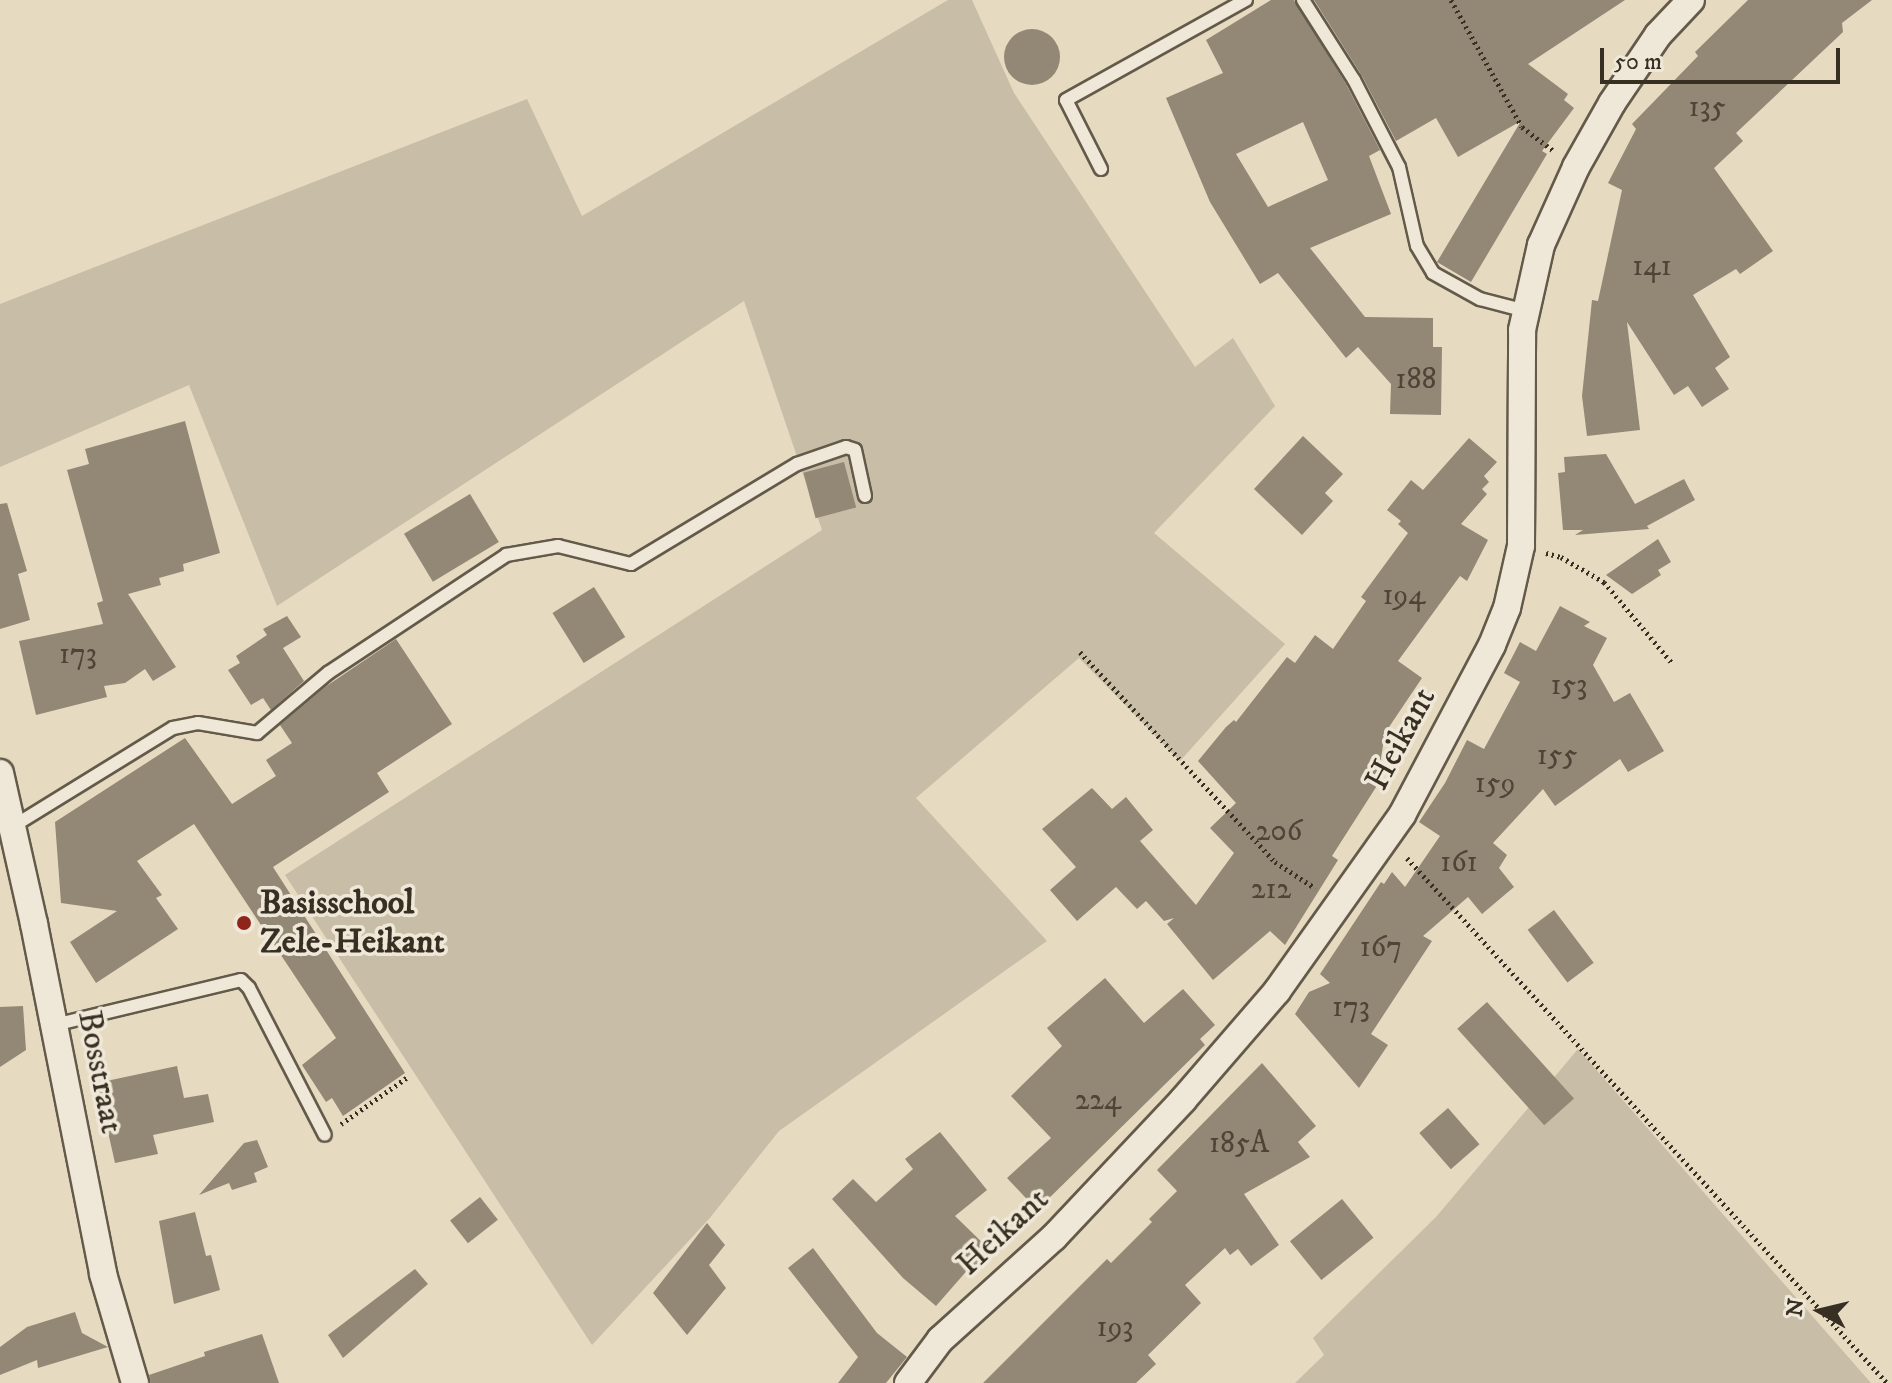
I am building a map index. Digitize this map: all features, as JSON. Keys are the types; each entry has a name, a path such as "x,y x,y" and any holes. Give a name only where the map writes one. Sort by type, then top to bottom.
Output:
{"street":[{"name":"Heikant","path":"908,1383 940,1340 1054,1237 1183,1100 1277,991 1402,815 1478,671 1507,608 1521,546 1522,330 1541,245 1576,167 1612,103 1658,35 1691,0"},
{"name":"Bosstraat","path":"0,773 103,1274 135,1383"}],"lane":[{"path":"1101,169 1066,100 1246,0"},
{"path":"1303,0 1354,80 1399,167 1417,246 1433,273 1480,299 1526,311"},
{"path":"6,813 173,728 198,723 257,733 328,673 506,555 558,546 631,564 797,464 846,447 855,450 865,496"},
{"path":"54,1025 241,980 249,988 325,1135"}],"path":[{"path":"1451,0 1522,127 1576,167"},
{"path":"1561,557 1604,582 1672,663"},
{"path":"1080,652 1275,862 1339,903"},
{"path":"1387,837 1577,1040 1887,1383"},
{"path":"325,1135 409,1076"}],"shaded area":[{"path":"948,0 972,0 1014,93 1195,367 1233,338 1275,406 1154,533 1285,644 1180,761 1079,658 916,798 1047,941 779,1131 709,1219 592,1345 285,875 822,530 744,301 277,606 189,385 0,467 0,304 527,99 582,216"},
{"path":"1578,1049 1871,1383 1295,1383 1324,1355 1313,1338 1436,1217"}],"building":[{"path":"1271,0 1294,0 1346,84 1380,150 1369,156 1391,214 1310,248 1365,317 1433,318 1433,347 1442,347 1441,415 1390,414 1391,384 1358,347 1346,358 1278,273 1260,284 1210,202 1166,98 1223,73 1206,40","holes":["1303,122 1328,180 1268,207 1236,154"]},
{"path":"1314,0 1625,0 1528,64 1568,94 1564,100 1574,108 1542,151 1547,154 1471,282 1437,262 1521,121 1458,157 1436,118 1396,141 1362,76"},
{"path":"1748,0 1872,0 1842,23 1843,32 1736,133 1743,141 1714,168 1773,251 1740,274 1736,269 1693,295 1730,357 1715,368 1729,389 1702,407 1688,386 1674,395 1627,322 1640,430 1587,436 1582,396 1592,300 1598,301 1622,190 1608,183 1636,129 1632,124 1698,56 1695,52"},
{"path":"1032,29 1052,37 1060,57 1052,77 1032,85 1012,77 1004,57 1012,37"},
{"path":"185,421 220,553 183,564 184,571 159,578 161,585 128,594 176,667 153,681 145,669 125,683 104,686 107,697 36,715 19,641 103,624 97,603 103,601 67,470 89,464 85,449"},
{"path":"1303,436 1343,474 1325,493 1333,501 1302,535 1254,489"},
{"path":"1469,438 1497,462 1484,476 1489,482 1482,489 1487,494 1461,524 1488,540 1467,581 1460,576 1398,661 1422,678 1385,733 1380,764 1387,770 1332,856 1338,860 1285,945 1270,931 1213,980 1167,924 1174,918 1164,921 1146,901 1137,909 1116,887 1077,921 1050,890 1076,867 1042,829 1092,788 1112,809 1126,797 1153,830 1140,841 1196,905 1234,853 1210,828 1236,803 1198,761 1226,727 1234,720 1236,722 1287,657 1295,663 1315,635 1333,649 1366,601 1361,597 1408,533 1398,524 1401,521 1387,510 1411,480 1423,490"},
{"path":"1606,454 1635,504 1684,479 1695,500 1647,526 1649,529 1575,535 1583,530 1563,530 1558,473 1565,472 1564,457"},
{"path":"844,462 856,507 816,518 803,473"},
{"path":"470,494 499,542 433,582 404,534"},
{"path":"7,503 27,571 18,574 30,620 0,629 0,504"},
{"path":"1658,539 1671,562 1658,570 1661,575 1632,594 1606,575"},
{"path":"594,587 625,637 584,663 552,613"},
{"path":"1560,606 1590,622 1584,626 1607,638 1593,665 1614,702 1630,693 1664,751 1628,772 1620,759 1555,806 1543,789 1493,843 1507,855 1499,868 1514,887 1482,914 1468,897 1423,936 1432,941 1371,1034 1388,1045 1359,1088 1295,1014 1309,992 1330,983 1320,974 1381,882 1384,884 1392,872 1405,887 1440,836 1419,822 1445,783 1467,740 1484,749 1520,682 1504,673 1520,642 1536,651"},
{"path":"287,616 301,637 283,648 304,681 271,710 263,698 251,705 228,670 240,663 236,656 267,635 263,629"},
{"path":"396,639 452,724 377,773 389,792 273,867 405,1073 343,1116 332,1098 326,1102 302,1065 336,1038 194,824 137,861 162,895 156,898 178,929 96,983 70,942 117,911 61,903 55,822 185,738 232,804 276,776 266,760 292,743 280,725 325,687"},
{"path":"1554,910 1594,963 1567,983 1528,930"},
{"path":"1105,978 1144,1023 1183,989 1215,1025 1200,1039 1205,1045 1037,1210 1007,1178 1051,1138 1011,1096 1062,1046 1047,1028"},
{"path":"1487,1002 1574,1099 1544,1125 1457,1029"},
{"path":"23,1006 26,1050 0,1067 0,1007"},
{"path":"1262,1063 1316,1126 1298,1142 1310,1157 1244,1194 1279,1245 1251,1266 1238,1249 1230,1255 1225,1248 1185,1285 1201,1303 1148,1355 1156,1364 1136,1383 983,1383 1107,1259 1111,1263 1152,1222 1149,1219 1177,1191 1157,1170"},
{"path":"177,1066 184,1098 208,1094 214,1122 153,1135 158,1154 115,1163 97,1083"},
{"path":"1448,1108 1479,1144 1451,1169 1419,1133"},
{"path":"940,1132 987,1190 955,1216 993,1253 977,1271 971,1266 936,1306 903,1278 832,1199 853,1179 876,1202 913,1169 905,1159"},
{"path":"257,1140 268,1167 254,1173 257,1182 232,1190 229,1183 199,1195 244,1143"},
{"path":"480,1197 498,1220 468,1243 450,1220"},
{"path":"1342,1199 1373,1238 1321,1280 1290,1241"},
{"path":"195,1212 206,1256 211,1255 220,1290 174,1304 159,1221"},
{"path":"707,1223 725,1245 709,1265 726,1288 687,1335 653,1293"},
{"path":"813,1248 877,1333 907,1357 886,1383 838,1383 858,1357 788,1268"},
{"path":"415,1269 428,1284 343,1358 328,1335"},
{"path":"75,1312 82,1333 108,1347 38,1368 37,1360 0,1375 0,1347 27,1327"},
{"path":"262,1334 279,1383 151,1383 149,1375 205,1356 204,1352"}],"place":[{"name":"Basisschool Zele-Heikant","path":"244,923"}]}
